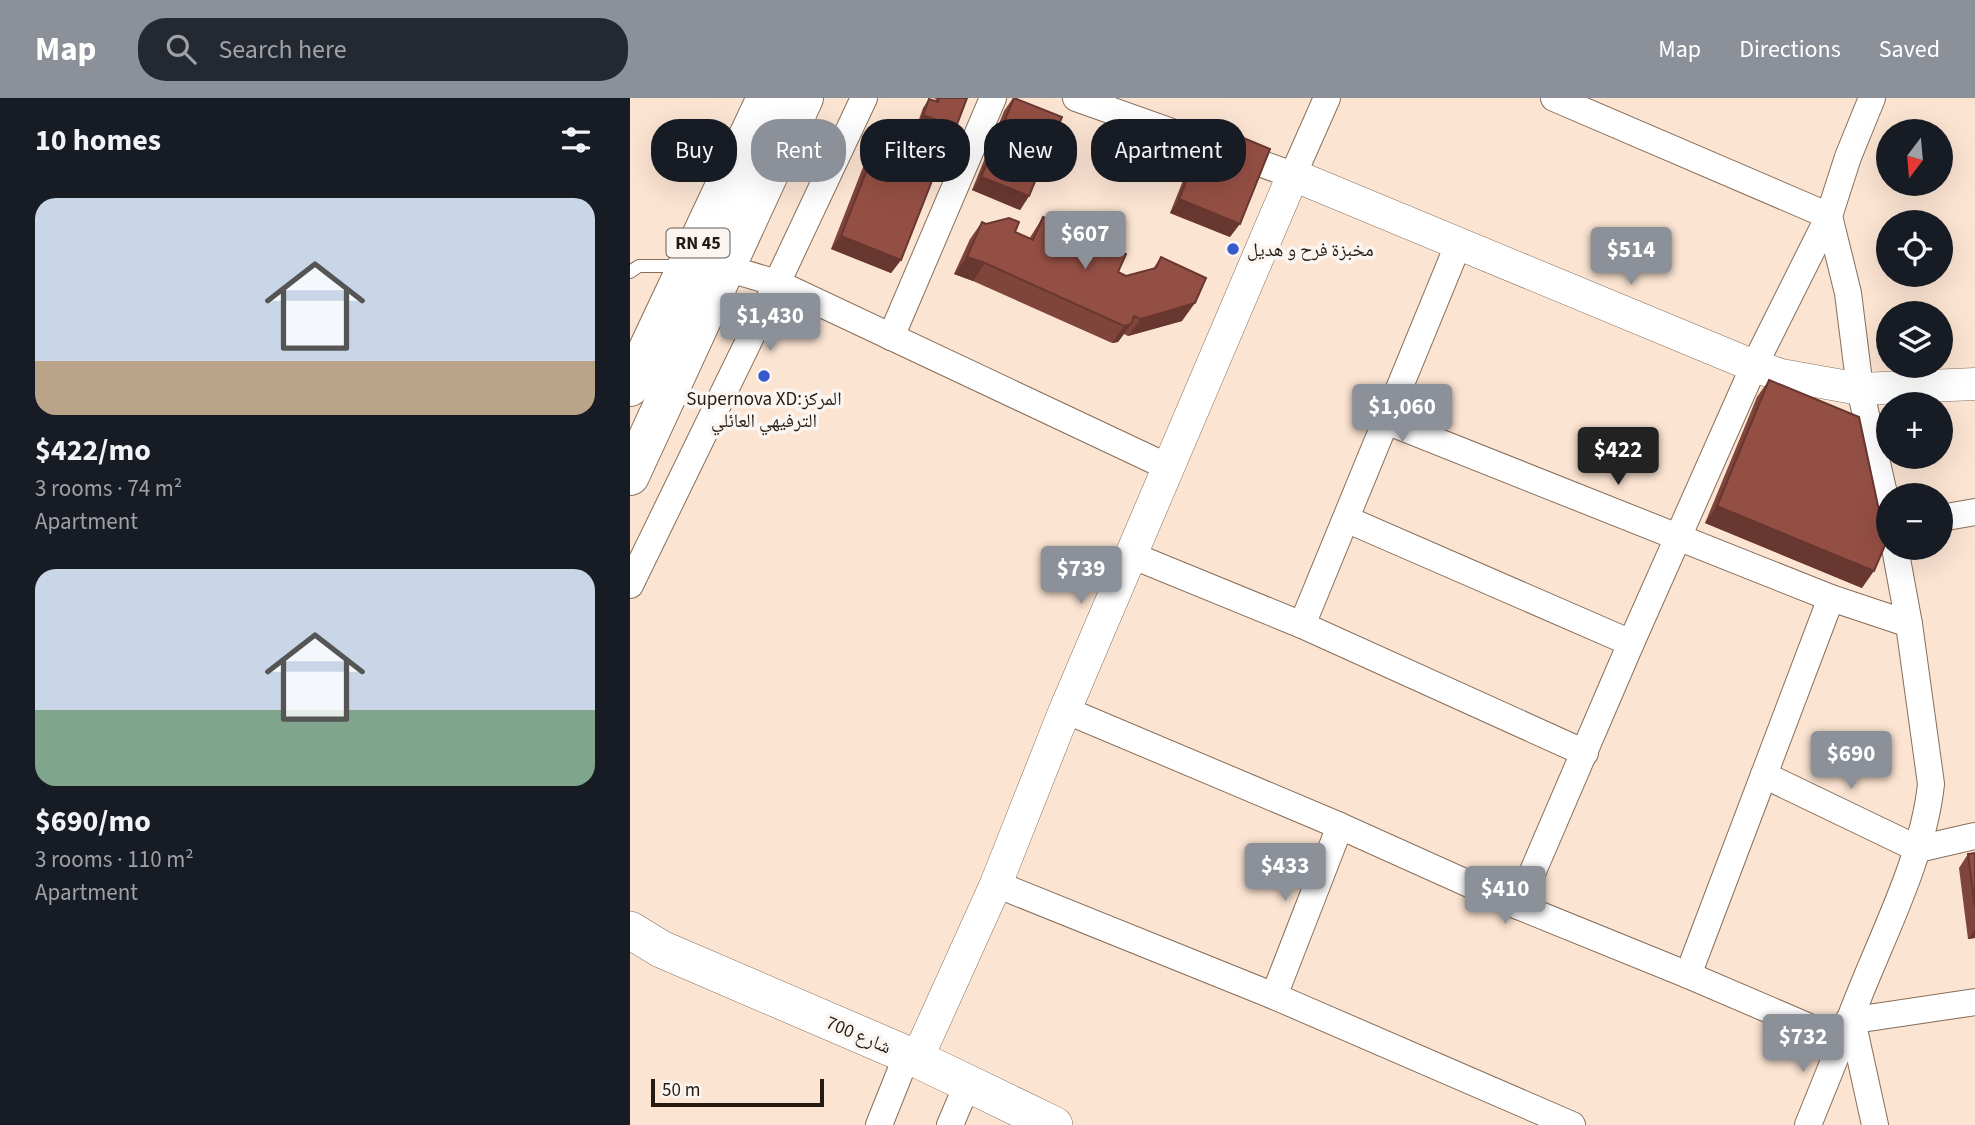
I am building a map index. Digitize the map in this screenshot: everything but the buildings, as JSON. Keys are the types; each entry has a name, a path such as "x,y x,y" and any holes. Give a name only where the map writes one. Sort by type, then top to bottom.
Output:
{"main road":[{"name":"RN 45","path":"630,387 766,98"},
{"name":"RN 45","path":"630,476 804,98"},
{"name":"شارع 700","path":"630,930 646,947 912,1057 1054,1125"}],"street":[{"path":"630,586 778,284 864,98"},
{"path":"891,337 993,98"},
{"path":"1076,98 1293,175 1458,245 1781,375 1860,389 1975,384"},
{"path":"879,1125 996,884 1065,710 1327,98"},
{"path":"1554,98 1829,216"},
{"path":"1518,906 1754,366 1829,216 1847,157 1872,98"},
{"path":"1829,216 1848,293 1860,389 1882,483"},
{"path":"1302,625 1458,245"},
{"path":"726,268 778,284 1170,468"},
{"path":"1386,421 1831,598 1909,624"},
{"path":"1953,516 1975,512"},
{"path":"1346,519 1631,643"},
{"path":"1131,555 1302,625 1585,753"},
{"path":"1808,1125 1918,849 1931,784 1909,624 1897,560"},
{"path":"1688,975 1831,598"},
{"path":"1065,710 1340,826 1518,906 1688,975 1847,1027 1975,1002"},
{"path":"1764,775 1918,849 1975,836"},
{"path":"1274,996 1340,826"},
{"path":"996,884 1274,996 1572,1125"},
{"path":"1847,1027 1875,1125"},
{"path":"950,1125 967,1085"}],"lane":[{"path":"630,272 639,266 678,267 689,263"}],"place":[{"name":"مخبزة فرح و هديل","path":"1233,249"},
{"name":"Supernova XD;المركز الترفيهي العائلي","path":"764,376"}]}
